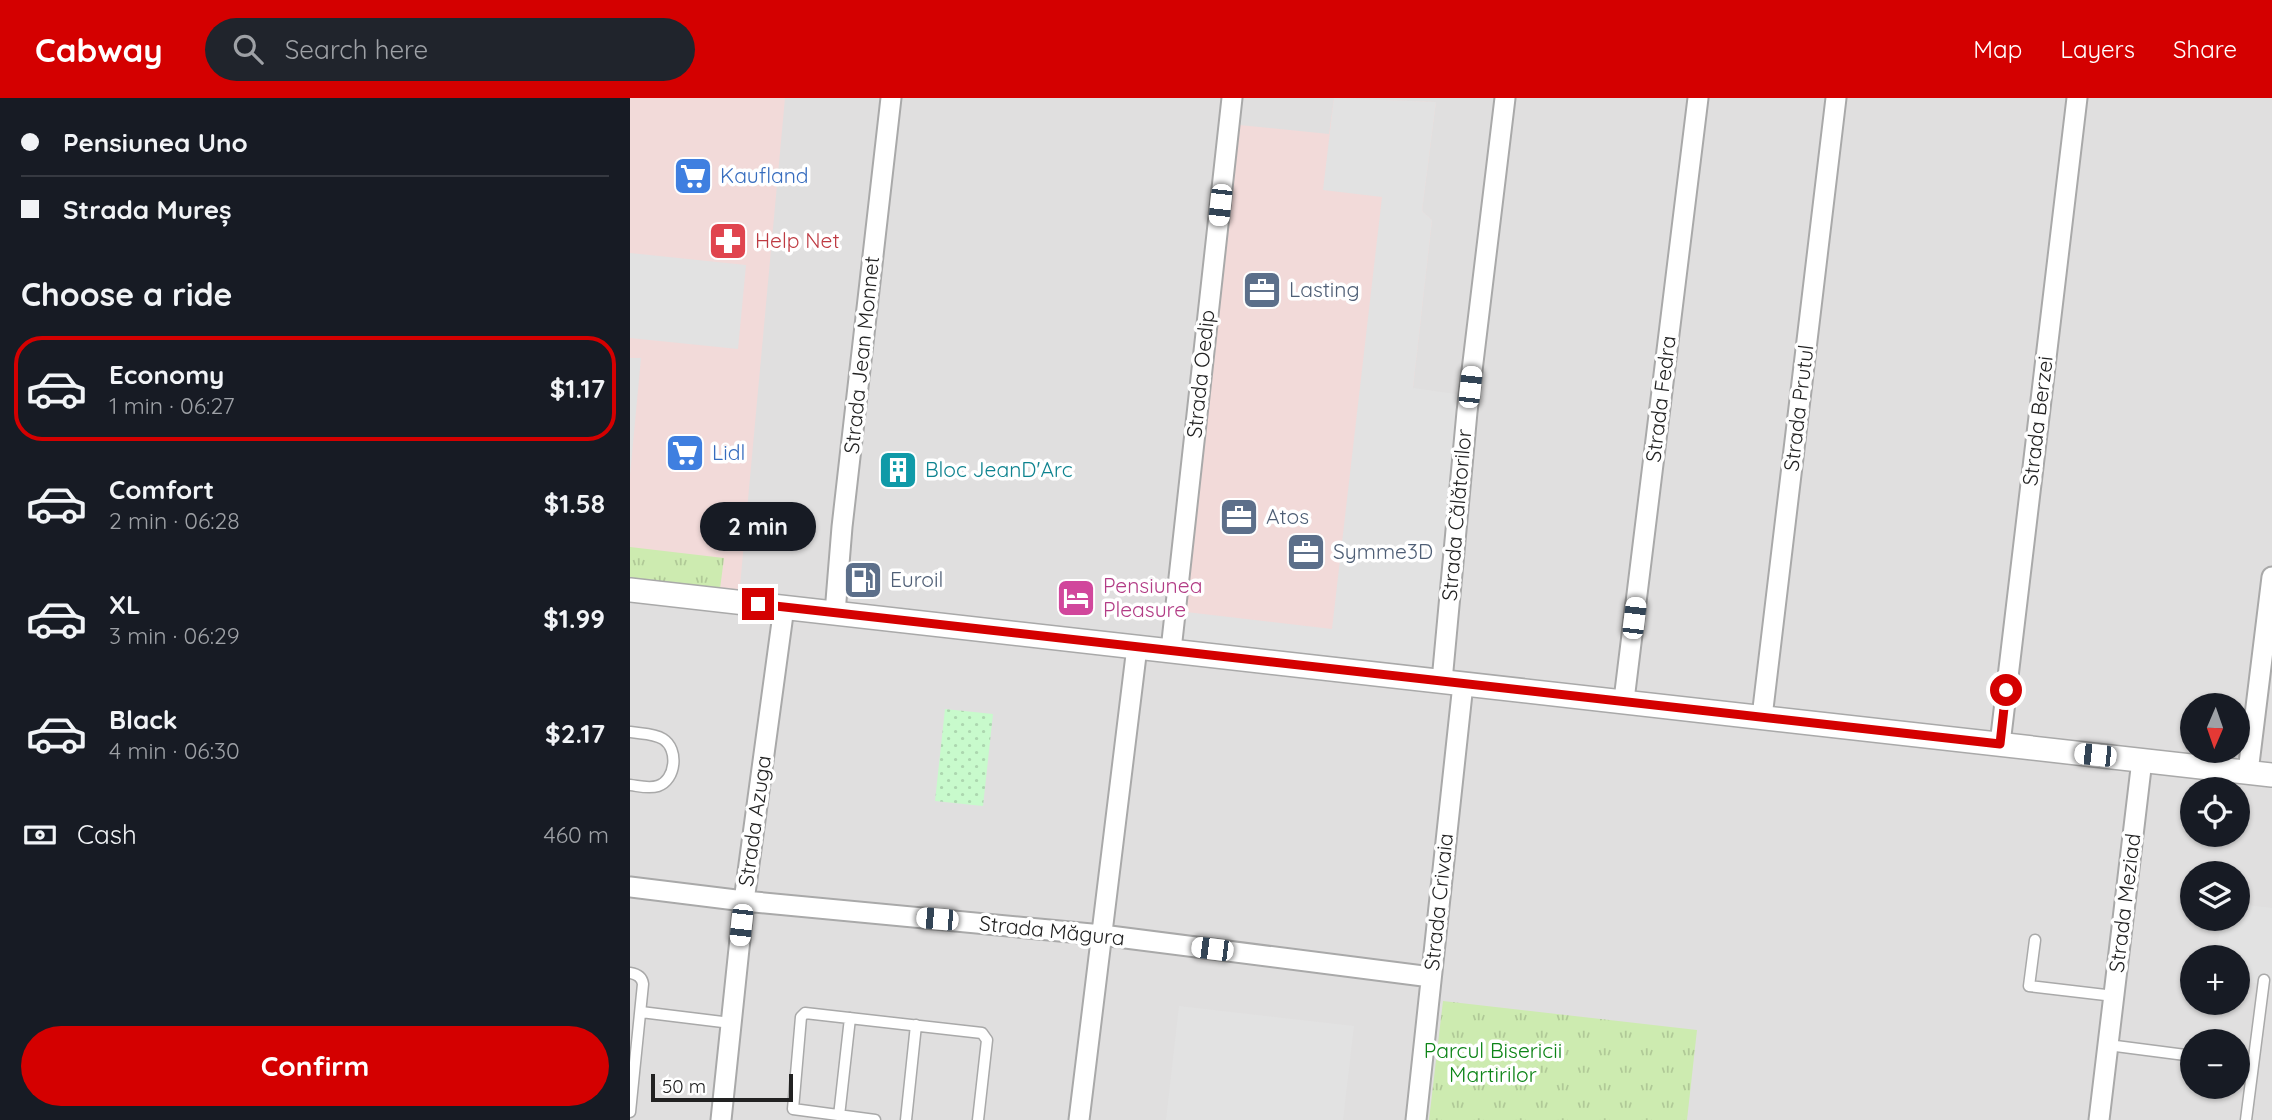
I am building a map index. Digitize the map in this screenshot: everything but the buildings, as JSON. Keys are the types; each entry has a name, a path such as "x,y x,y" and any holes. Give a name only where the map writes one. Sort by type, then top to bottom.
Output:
{"street":[{"name":"Strada Jean Monnet","path":"835,613 842,527 891,98"},
{"name":"Strada Oedip","path":"1171,650 1232,98"},
{"name":"Strada Călătorilor","path":"1452,682 1467,412 1505,98"},
{"name":"Strada Fedra","path":"1624,700 1698,98"},
{"name":"Strada Prutul","path":"1762,718 1836,98"},
{"name":"Strada Berzei","path":"2000,744 2077,98"},
{"path":"2248,772 2269,622 2272,577"},
{"path":"630,590 2272,775"},
{"name":"Strada Azuga","path":"721,1120 744,901 784,607"},
{"path":"1079,1120 1137,647"},
{"name":"Strada Crivaia","path":"1416,1120 1430,977 1452,682"},
{"name":"Strada Meziad","path":"2099,1120 2142,760"},
{"name":"Strada Măgura","path":"630,887 744,901 1102,935 1430,977"}],"lane":[{"path":"630,732 661,738 669,744 674,759 668,779 660,785 630,785"},
{"path":"2035,940 2029,986 2114,996"},
{"path":"630,973 642,979 640,1012 635,1027 630,1112"},
{"path":"2246,1120 2264,980"},
{"path":"640,1012 731,1023"},
{"path":"875,1120 795,1110 791,1105 801,1017 805,1013 982,1033 986,1037 978,1120"},
{"path":"839,1116 850,1018"},
{"path":"906,1120 916,1026"},
{"path":"2108,1045 2180,1054"}],"shaded area":[{"path":"630,98 2272,98 2272,1120 630,1120"},
{"path":"630,98 785,98 739,597 630,586"},
{"path":"1334,98 1436,102 1422,211 1432,220 1413,388 1430,676 1181,647 1239,125 1329,134"},
{"path":"1334,98 1436,102 1422,211 1432,220 1413,388 1463,395 1430,676 1181,647 1186,612 1332,629 1382,197 1323,190"},
{"path":"630,253 746,265 738,349 630,338"},
{"path":"630,358 641,358 630,475"},
{"path":"2250,905 2272,908 2272,985 2250,982 2250,945 2218,945 2219,931 2250,931"},
{"path":"1179,1006 1354,1026 1343,1120 1166,1120"}],"green space":[{"path":"630,547 724,558 720,589 630,579"},
{"path":"945,709 993,714 983,806 935,801"},
{"name":"Parcul Bisericii Martirilor","path":"1443,1001 1697,1030 1687,1120 1429,1120"}],"place":[{"name":"Kaufland","path":"693,176"},
{"name":"Help Net","path":"728,241"},
{"name":"Lasting","path":"1262,290"},
{"name":"Lidl","path":"685,453"},
{"name":"Bloc JeanD'Arc","path":"898,470"},
{"name":"Atos","path":"1239,517"},
{"name":"Symme3D","path":"1306,552"},
{"name":"Euroil","path":"863,580"},
{"name":"Pensiunea Pleasure","path":"1076,598"}],"route":[{"path":"758,604 2000,744 2006,690"}]}
